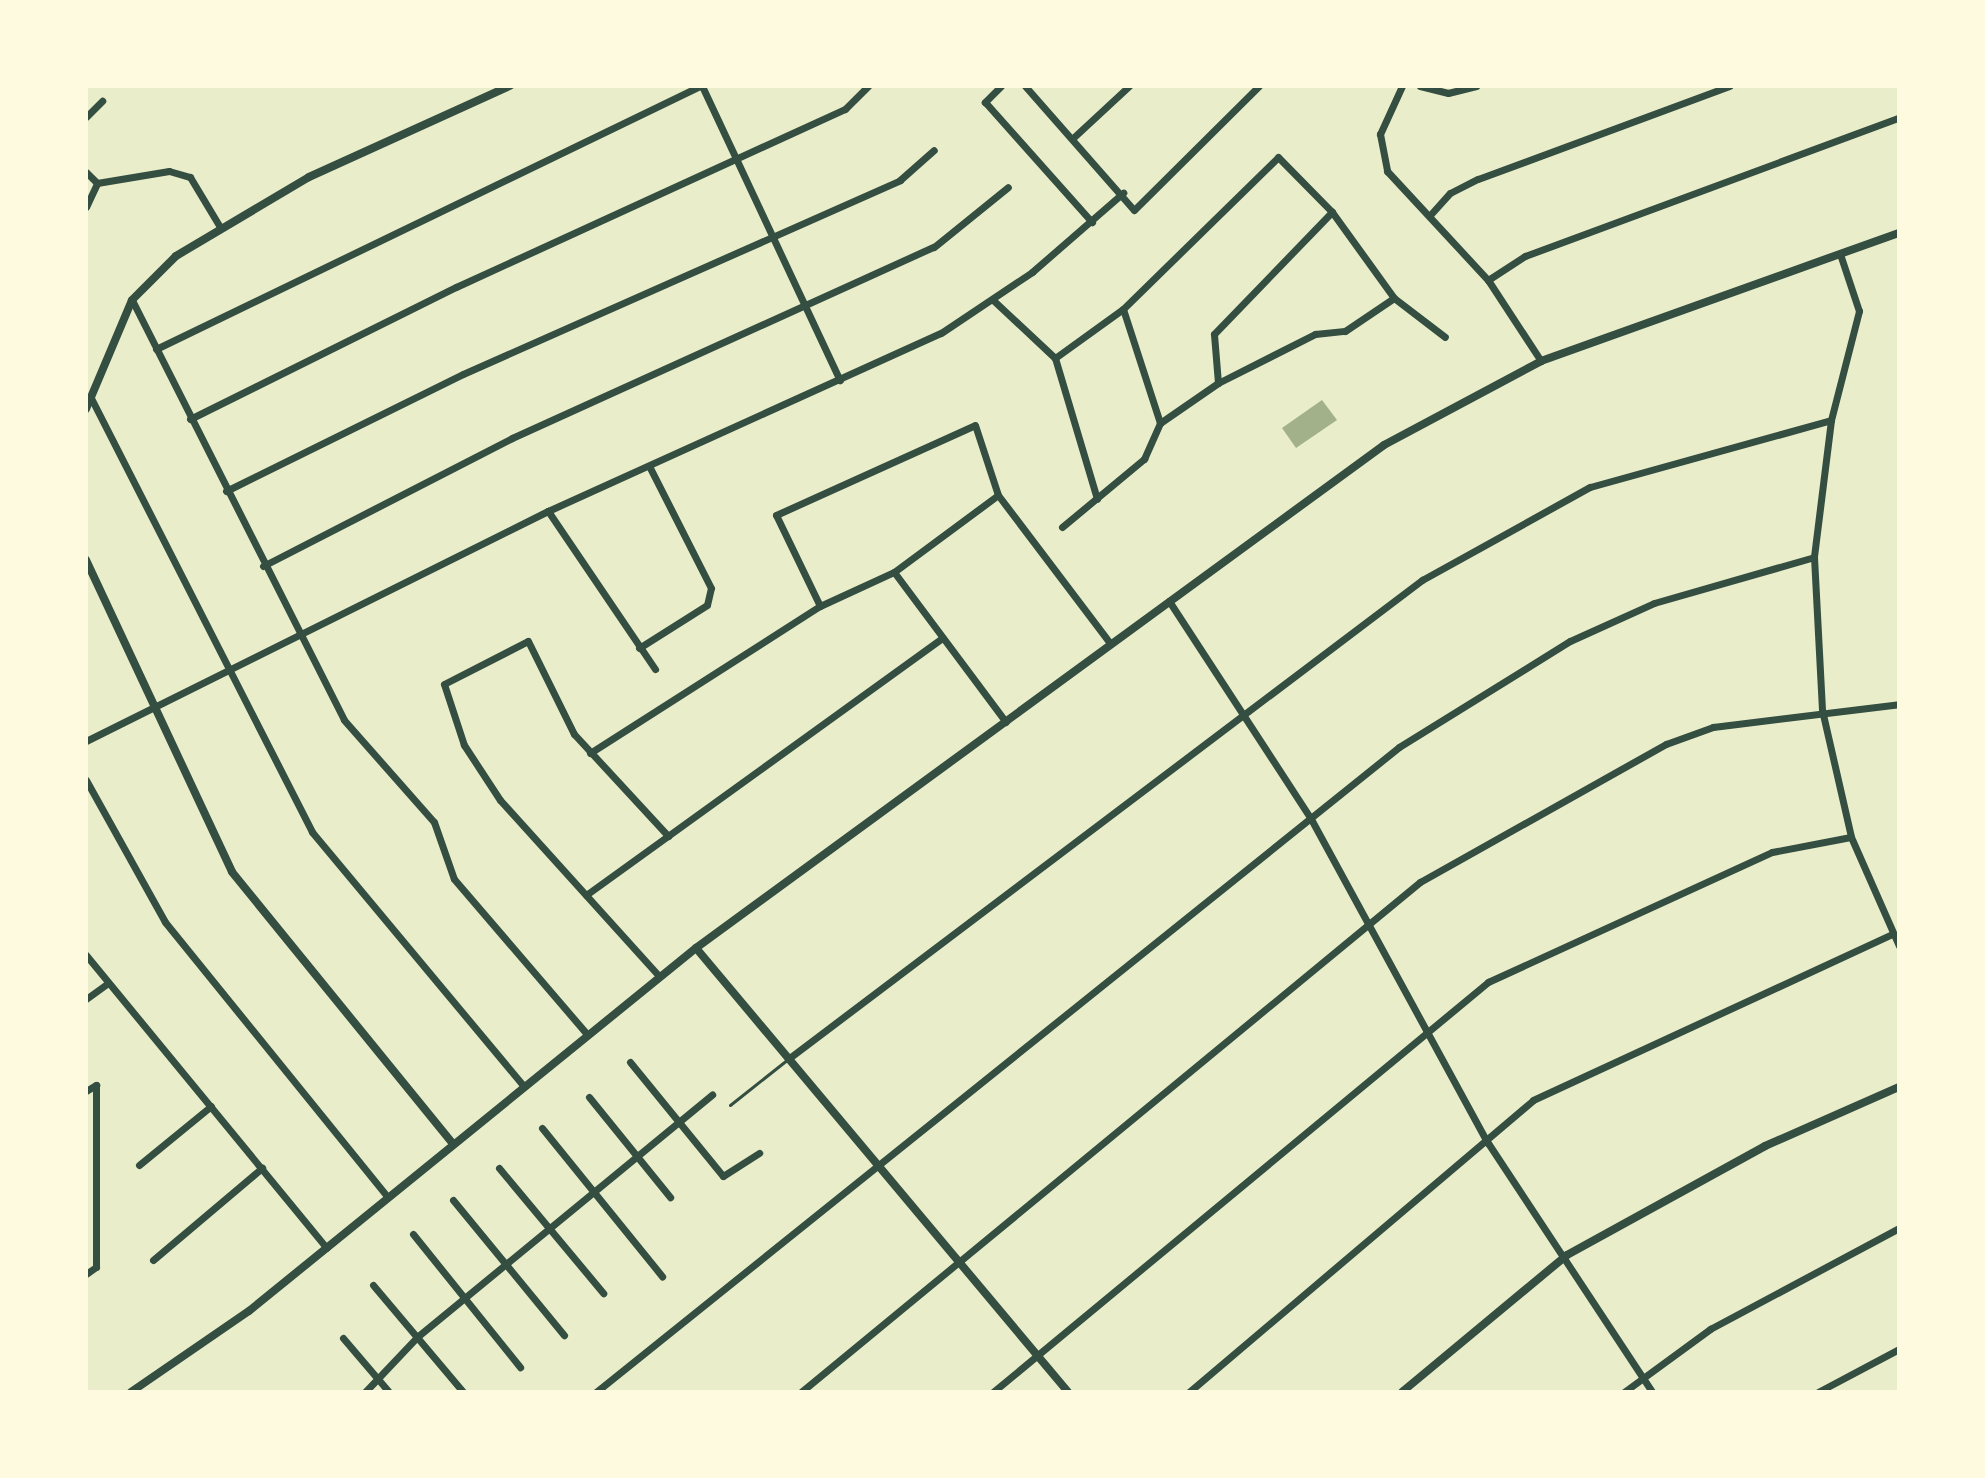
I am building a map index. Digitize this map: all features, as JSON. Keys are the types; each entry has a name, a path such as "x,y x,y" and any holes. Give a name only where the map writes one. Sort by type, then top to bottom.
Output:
{"street":[{"path":"86,409 132,300 220,227 309,177 510,86"},
{"path":"156,349 701,86 840,380"},
{"path":"190,419 845,109 868,86"},
{"path":"1001,86 985,102 1092,222"},
{"path":"1025,86 1137,209 1259,86"},
{"path":"1074,137 1129,86"},
{"path":"1402,86 1380,134 1380,155 1387,171 1431,214 1488,280 1541,361"},
{"path":"1420,86 1448,93 1476,86"},
{"path":"1431,214 1478,179 1729,86"},
{"path":"86,117 102,101"},
{"path":"1488,280 1525,256 1899,118"},
{"path":"226,491 463,374 900,180 934,150"},
{"path":"1055,358 1123,309 1278,157 1332,212 1394,298 1445,337"},
{"path":"86,172 97,183"},
{"path":"86,207 97,183 129,172 190,177 220,227"},
{"path":"263,566 512,438 806,308 934,247 1008,187"},
{"path":"86,741 548,511 650,468 840,380 993,300 1092,222 1123,193"},
{"path":"1218,383 1214,334 1332,212"},
{"path":"131,1392 327,1248 522,1084 696,948 1384,445 1541,361 1899,233"},
{"path":"1840,254 1859,311 1831,420 1814,557 1822,710 1851,837 1899,946"},
{"path":"1062,527 1144,459 1160,423 1218,383 1315,334 1345,331 1394,298"},
{"path":"132,300 298,637 344,720 434,822 454,879 586,1033"},
{"path":"993,300 1055,358 1097,499"},
{"path":"1123,309 1160,423"},
{"path":"91,398 312,832 522,1084"},
{"path":"788,1059 1422,580 1566,499 1831,420"},
{"path":"820,606 776,515 975,425 998,495 1110,643"},
{"path":"639,648 707,605 711,588 650,468"},
{"path":"590,753 820,606 894,572 998,495"},
{"path":"548,511 655,669"},
{"path":"596,1392 1399,747 1570,641 1654,603 1814,557"},
{"path":"86,560 153,709 232,872 452,1143"},
{"path":"894,572 1006,722"},
{"path":"1169,601 1311,819 1432,1030 1488,1143 1567,1255 1652,1392"},
{"path":"586,895 942,638"},
{"path":"659,976 500,800 464,745 444,684 528,641 564,718 590,753 668,836"},
{"path":"801,1392 1420,882 1666,744 1713,727 1822,710 1899,704"},
{"path":"86,780 165,922 388,1197"},
{"path":"993,1392 1488,982 1602,925 1772,852 1851,837"},
{"path":"1189,1392 1488,1143 1533,1100 1892,934"},
{"path":"696,948 1068,1392"},
{"path":"86,955 327,1248"},
{"path":"86,999 107,984"},
{"path":"630,1062 723,1176 759,1153"},
{"path":"86,1091 96,1085 96,1267 86,1274"},
{"path":"1402,1392 1567,1255 1765,1146 1899,1087"},
{"path":"365,1392 373,1376 417,1337 712,1095"},
{"path":"589,1097 670,1197"},
{"path":"139,1165 211,1106"},
{"path":"542,1128 662,1276"},
{"path":"153,1260 262,1168"},
{"path":"499,1168 603,1293"},
{"path":"86,1180 96,1174"},
{"path":"453,1200 564,1335"},
{"path":"1624,1392 1710,1329 1899,1228"},
{"path":"413,1234 520,1367"},
{"path":"373,1285 463,1392"},
{"path":"343,1338 389,1392"},
{"path":"1818,1392 1899,1349"}],"lane":[{"path":"730,1105 788,1059"}],"shaded area":[{"path":"1322,400 1337,420 1296,448 1282,428"}]}
